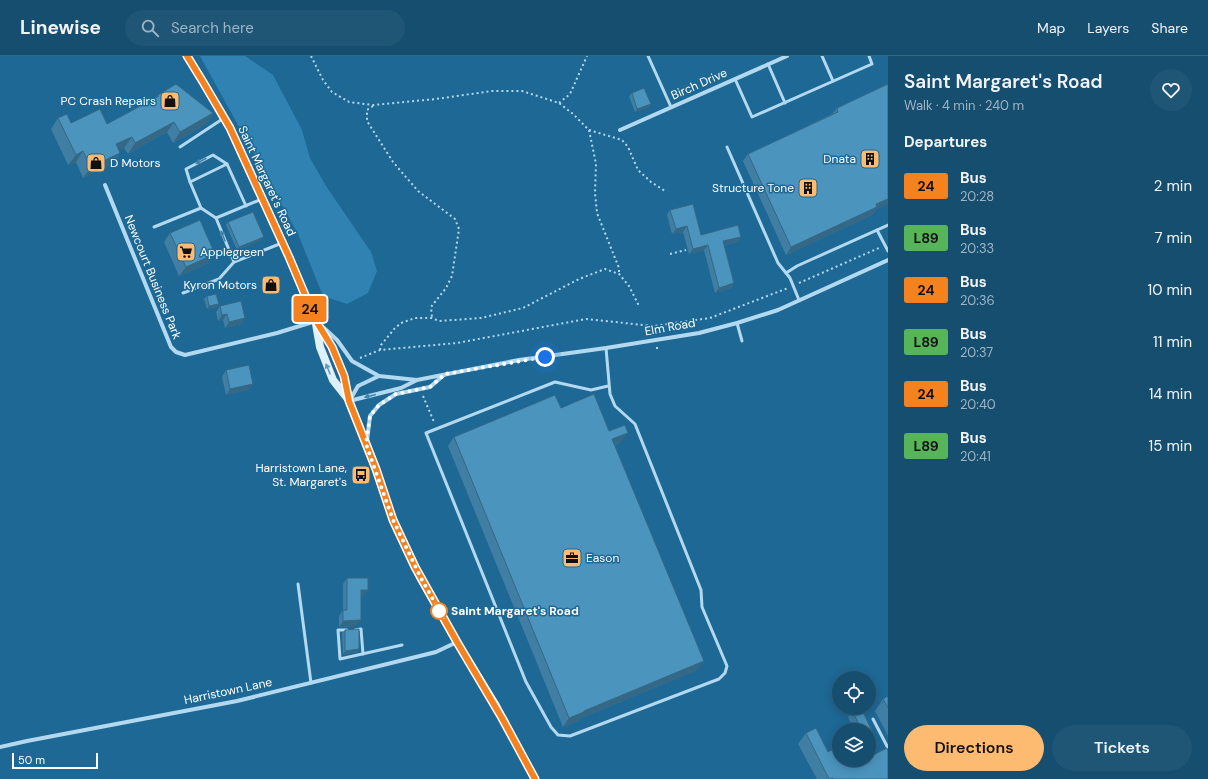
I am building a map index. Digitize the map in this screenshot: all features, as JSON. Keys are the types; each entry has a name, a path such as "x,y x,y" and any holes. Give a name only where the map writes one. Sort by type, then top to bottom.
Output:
{"main road":[{"name":"Saint Margaret's Road","path":"187,56 224,118 282,242 316,321 332,347 344,376 349,401 393,520 421,578 494,704 535,779"},
{"name":"Saint Margaret's Road","path":"316,321 320,347 333,380 349,401"}],"street":[{"name":"Birch Drive","path":"620,130 787,56"},
{"name":"Newcourt Business Park","path":"105,185 170,347 176,352 185,355 277,333 316,321"},
{"name":"Elm Road","path":"349,401 401,388 417,380 445,374 519,360 699,333 778,310 888,260"},
{"name":"Elm Road","path":"316,321 337,340 352,361 379,376 417,380"},
{"name":"Elm Road","path":"366,444 370,416 379,405 396,394 430,387 445,374"},
{"path":"349,401 358,386 379,376"},
{"name":"Harristown Lane","path":"0,747 237,701 436,652 457,642"}],"lane":[{"path":"648,56 671,107"},
{"path":"822,56 833,81"},
{"path":"735,79 752,117 872,64 869,56"},
{"path":"768,64 785,103"},
{"path":"180,147 224,118"},
{"path":"727,147 778,263 790,278 800,300"},
{"path":"234,262 216,218 201,208 186,169 213,155 227,164 246,206"},
{"path":"190,182 227,164"},
{"path":"216,218 262,199"},
{"path":"154,227 201,208"},
{"path":"786,273 797,266 888,225"},
{"path":"877,230 888,252"},
{"path":"183,293 219,279 234,262 282,242"},
{"path":"737,323 742,341"},
{"path":"606,348 608,386 610,394 615,406 635,424 701,590 702,607 727,666 725,673 719,679 570,736 558,735 551,727 526,682 426,433 555,382 591,390 608,386"},
{"path":"298,584 311,683"},
{"path":"363,654 361,629 338,630 340,660 402,645"},
{"path":"873,719 888,748"}],"path":[{"path":"311,56 332,92 349,102 373,105 436,99 492,91 522,91 559,103 573,114 588,130 596,164 595,193 597,213 615,256 619,268 619,274"},
{"path":"559,103 570,94 587,56"},
{"path":"373,105 367,110 368,121 393,162 418,192 455,219 459,229 452,276 446,288 431,307 432,318"},
{"path":"588,130 622,140 628,147 638,170 651,182 665,191"},
{"path":"352,361 380,350 457,343 586,319 653,326 710,318 794,286 885,245"},
{"path":"670,254 686,250"},
{"path":"380,350 381,345 394,328 401,323 415,318 432,318 439,321 482,318 523,308 579,279 605,269 619,274 629,286 639,306"},
{"path":"422,396 437,429"}],"shaded area":[{"path":"200,56 245,56 273,75 302,130 310,158 326,186 371,252 377,271 368,293 347,304 323,296 298,234"}],"building":[{"path":"176,84 213,113 180,132 174,122 135,143 132,137 116,144 120,153 91,167 83,151 76,155 58,118 67,114 71,123 100,109 107,124 159,96 158,95"},
{"name":"Structure Tone","path":"888,84 888,199 876,204 877,207 791,247 748,154 838,112 837,108"},
{"path":"644,88 651,104 637,109 632,93"},
{"path":"693,204 701,235 738,225 741,237 723,241 734,283 719,288 708,245 693,249 687,226 676,229 670,210"},
{"path":"253,212 264,237 239,247 228,222"},
{"path":"200,220 215,254 186,267 170,233"},
{"path":"216,294 219,304 209,306 207,296"},
{"path":"241,301 245,318 229,322 227,314 222,315 220,306"},
{"path":"249,365 253,384 230,389 226,370"},
{"name":"Eason","path":"594,394 609,431 625,425 628,433 612,439 704,661 569,718 454,437 555,395 561,408"},
{"path":"347,578 368,578 368,590 361,590 361,620 343,621 343,610 347,610"},
{"path":"359,629 359,649 345,651 345,630"},
{"path":"888,696 888,708 883,699"},
{"path":"854,715 864,715 868,723 858,723"},
{"path":"816,728 828,752 832,750 832,767 876,767 876,754 887,748 888,779 829,779 806,733"}],"bus line":[{"name":"24","path":"187,56 230,128 289,257 316,321 332,347 344,376 349,401 376,469 393,520 415,567 525,758 535,779"}],"place":[{"name":"PC Crash Repairs","path":"170,101"},
{"name":"Dnata","path":"870,159"},
{"name":"D Motors","path":"96,163"},
{"name":"Structure Tone","path":"808,188"},
{"name":"Applegreen","path":"186,252"},
{"name":"Kyron Motors","path":"271,285"},
{"name":"Harristown Lane, St. Margaret's","path":"361,475"},
{"name":"Eason","path":"572,558"},
{"name":"Saint Margaret's Road","path":"439,611"}],"route":[{"path":"439,611 443,617 421,578 393,520 366,444 370,416 379,405 396,394 430,387 445,374 519,360 545,357"}]}
